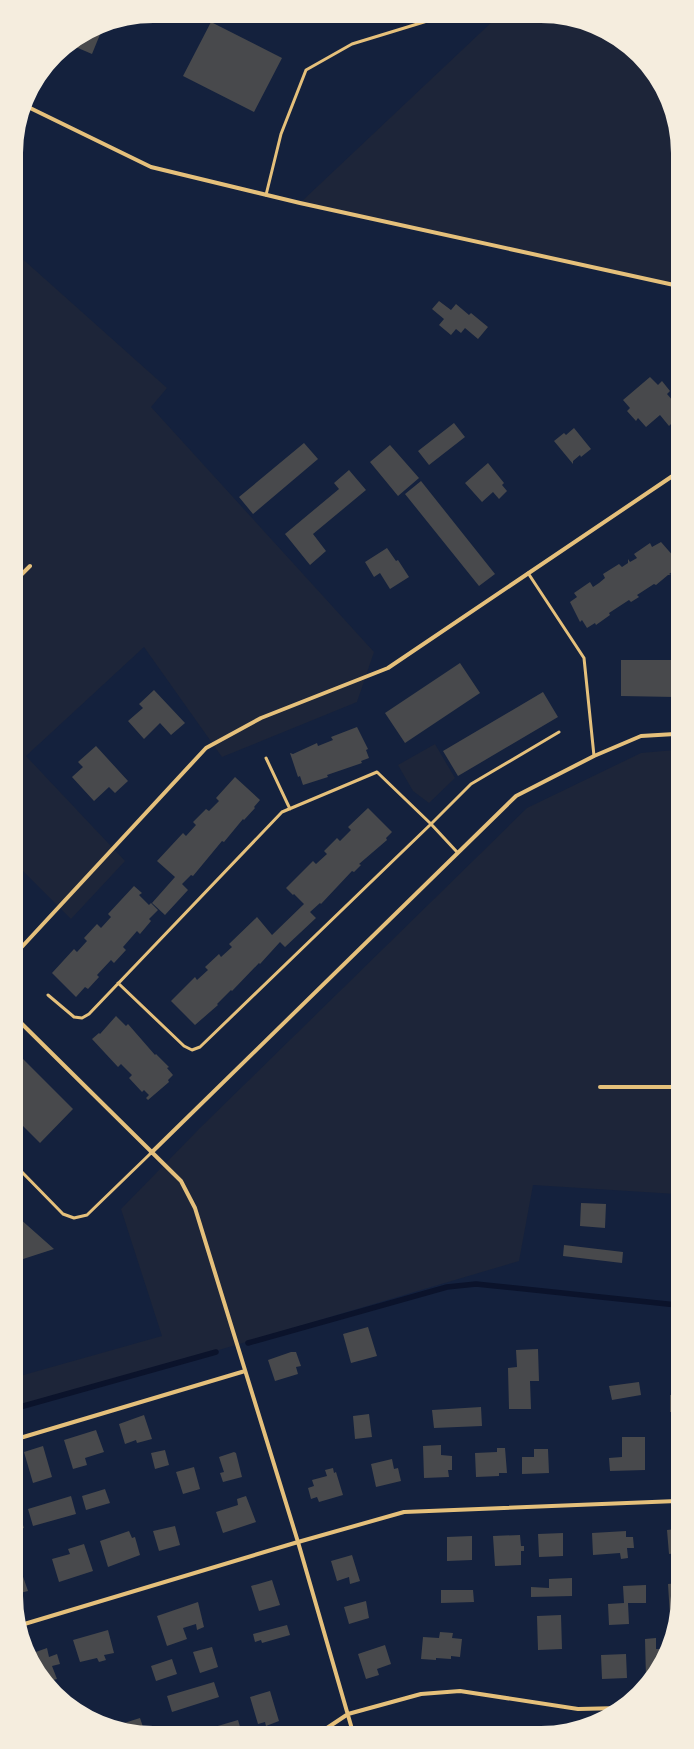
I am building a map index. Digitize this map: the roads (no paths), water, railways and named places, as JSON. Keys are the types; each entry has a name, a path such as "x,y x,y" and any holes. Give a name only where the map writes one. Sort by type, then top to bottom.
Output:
{"street":[{"path":"31,108 151,167 266,195 671,284"},
{"path":"23,946 206,748 261,718 388,668 671,477"},
{"path":"23,573 30,566"},
{"path":"151,1153 457,852 516,796 594,756 641,736 671,734"},
{"path":"23,1025 181,1181 195,1208 298,1542 351,1726"},
{"path":"600,1087 671,1087"},
{"path":"23,1437 245,1371"},
{"path":"26,1624 298,1542 404,1512 671,1501"},
{"path":"330,1726 348,1714 421,1694 460,1691 578,1709 606,1708"}],"lane":[{"path":"266,195 281,134 306,70 352,44 421,23"},
{"path":"528,573 584,658 594,756"},
{"path":"118,983 184,1046 192,1050 200,1047 471,784 559,732"},
{"path":"266,758 290,809"},
{"path":"48,995 74,1017 82,1018 89,1014 282,812 377,772 431,824 457,852"},
{"path":"23,1173 63,1214 74,1218 87,1215 151,1153"}],"waterway":[{"path":"248,1343 447,1287 476,1284 671,1304"},
{"path":"23,1406 216,1352"}]}
